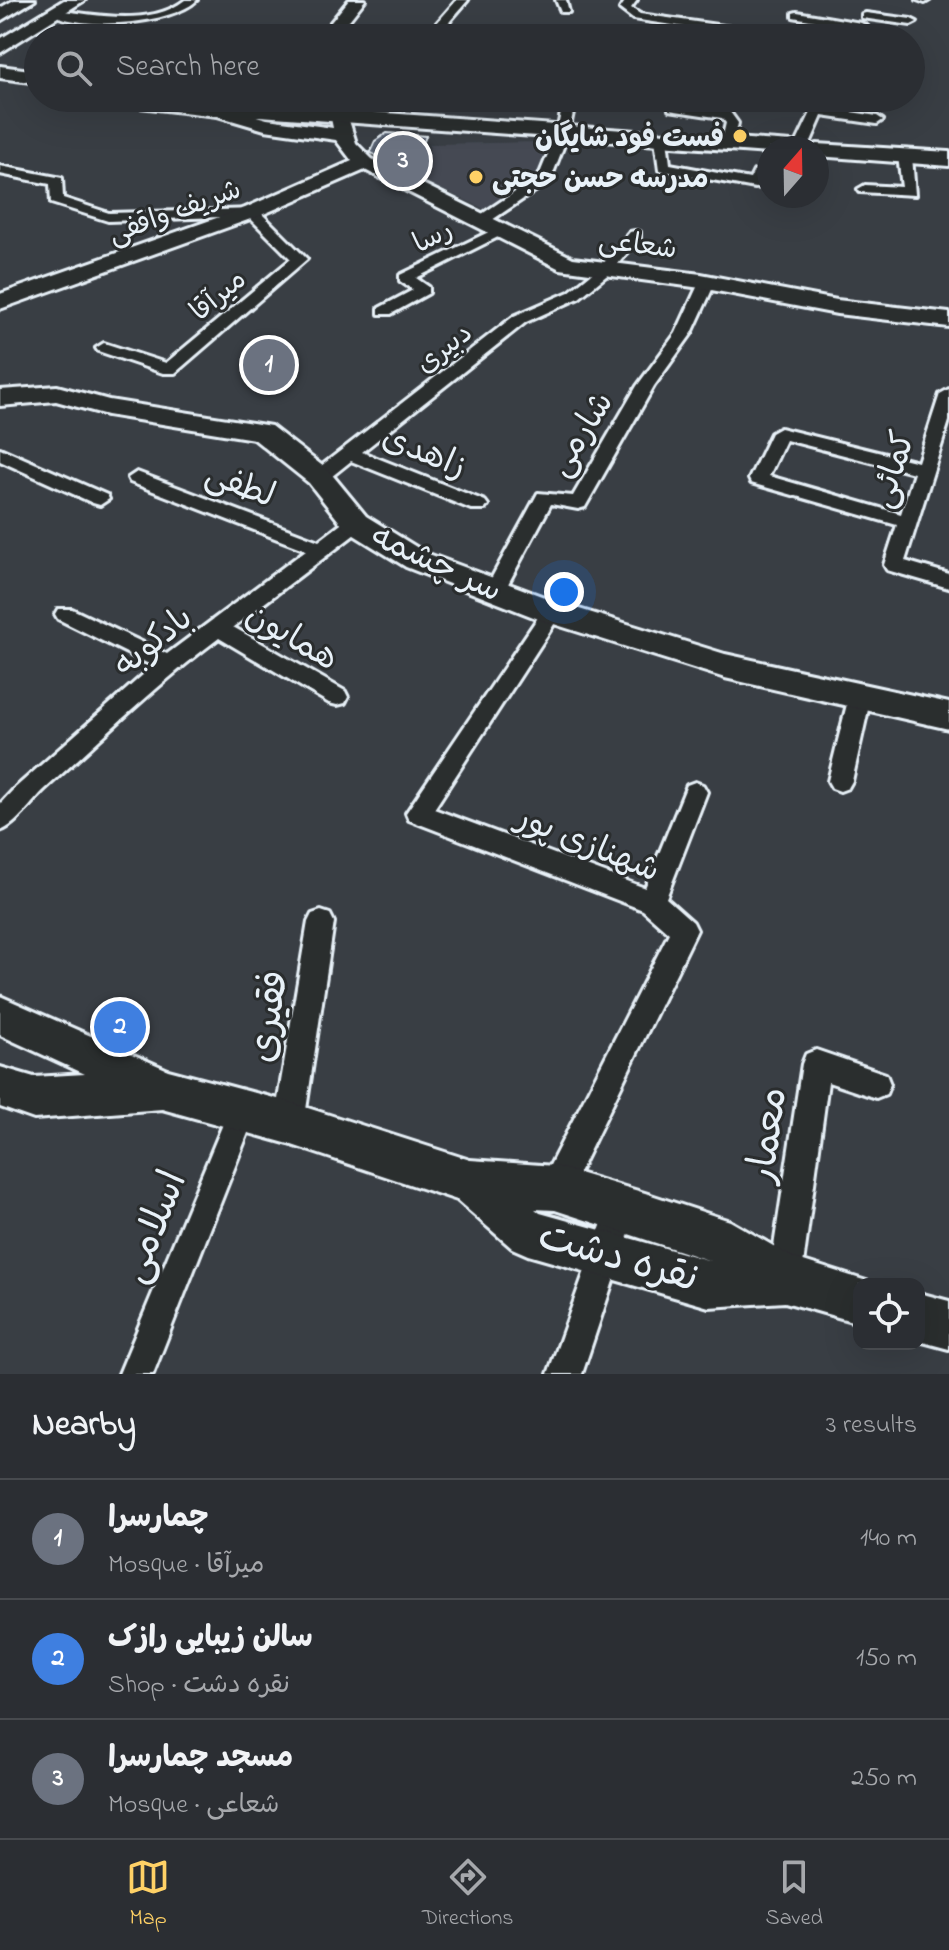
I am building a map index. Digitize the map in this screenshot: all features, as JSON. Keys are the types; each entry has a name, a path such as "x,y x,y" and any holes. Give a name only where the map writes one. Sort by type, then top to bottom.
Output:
{"main road":[{"path":"0,18 26,0"},
{"path":"0,18 76,0"},
{"path":"0,38 54,4"},
{"path":"29,24 54,4"},
{"path":"0,47 24,28"},
{"path":"0,72 24,75"},
{"path":"0,84 24,87"},
{"path":"296,112 343,133 365,120 757,146"},
{"path":"829,151 949,159"}],"street":[{"path":"54,4 110,19 159,17 192,0"},
{"path":"337,24 357,0"},
{"path":"442,24 463,0"},
{"path":"632,0 625,9 637,17 686,24"},
{"path":"862,24 873,0"},
{"path":"812,5 840,9"},
{"path":"854,11 865,18"},
{"path":"797,15 911,22"},
{"path":"233,112 265,124 343,133"},
{"path":"490,226 545,178 563,132 567,112"},
{"path":"706,112 726,115 732,123 728,144"},
{"path":"806,136 817,112"},
{"path":"824,112 877,120"},
{"name":"شعاعی","path":"343,133 365,163 568,264 707,283 837,307 949,320"},
{"path":"661,139 664,167 755,184 757,179"},
{"path":"865,189 910,192 905,156"},
{"name":"شریف واقفی","path":"0,302 252,212 365,163"},
{"path":"0,170 57,181 56,200 108,217 252,212"},
{"name":"میرآقا","path":"104,348 169,369 300,259 252,212"},
{"name":"رسا","path":"385,311 424,290 405,278 490,226"},
{"name":"دبیری","path":"319,477 520,319 574,295 606,269 635,235"},
{"name":"شارمی","path":"495,590 545,497 578,503 646,386 684,333 707,283"},
{"name":"سر چشمه","path":"0,398 57,393 107,407 262,432 319,477 356,523 416,560 552,612 725,666 949,716"},
{"name":"کمائی","path":"949,394 894,565 949,581"},
{"path":"908,522 758,479 780,433 925,470"},
{"path":"0,454 100,499"},
{"name":"زاهدی","path":"349,454 478,505"},
{"name":"لطفی","path":"137,478 322,549"},
{"name":"بادکوبه","path":"0,821 22,796 169,664 356,523"},
{"name":"شهنازی پور","path":"552,612 418,813 652,902 684,930 555,1188"},
{"path":"65,614 169,664"},
{"name":"همایون","path":"217,627 337,697"},
{"path":"840,781 860,696"},
{"path":"652,902 695,792"},
{"name":"فقیری","path":"289,1123 321,922"},
{"name":"نقره دشت","path":"0,1015 165,1090 289,1123 470,1182 555,1188 714,1237 785,1279 853,1298"},
{"name":"معمار","path":"785,1279 816,1064 876,1084"},
{"name":"نقره دشت","path":"0,1087 34,1098 165,1090"},
{"name":"اسلامی","path":"136,1374 243,1110"},
{"name":"نقره دشت","path":"470,1182 528,1232 709,1284 785,1279"},
{"path":"565,1374 622,1209"},
{"path":"925,1319 949,1325"}],"shaded area":[{"name":"مدرسه حسن حجتی","path":"546,142 537,179 489,211 412,176 425,170 430,144"}],"building":[{"path":"387,133 426,136 421,149 420,170 411,175 370,152 375,141"}],"place":[{"name":"فست فود شایگان","path":"740,136"},
{"name":"مسجد چمارسرا","path":"403,161"},
{"name":"مدرسه حسن حجتی","path":"476,177"},
{"name":"چمارسرا","path":"269,365"},
{"name":"سالن زیبایی رازک","path":"120,1027"}]}
